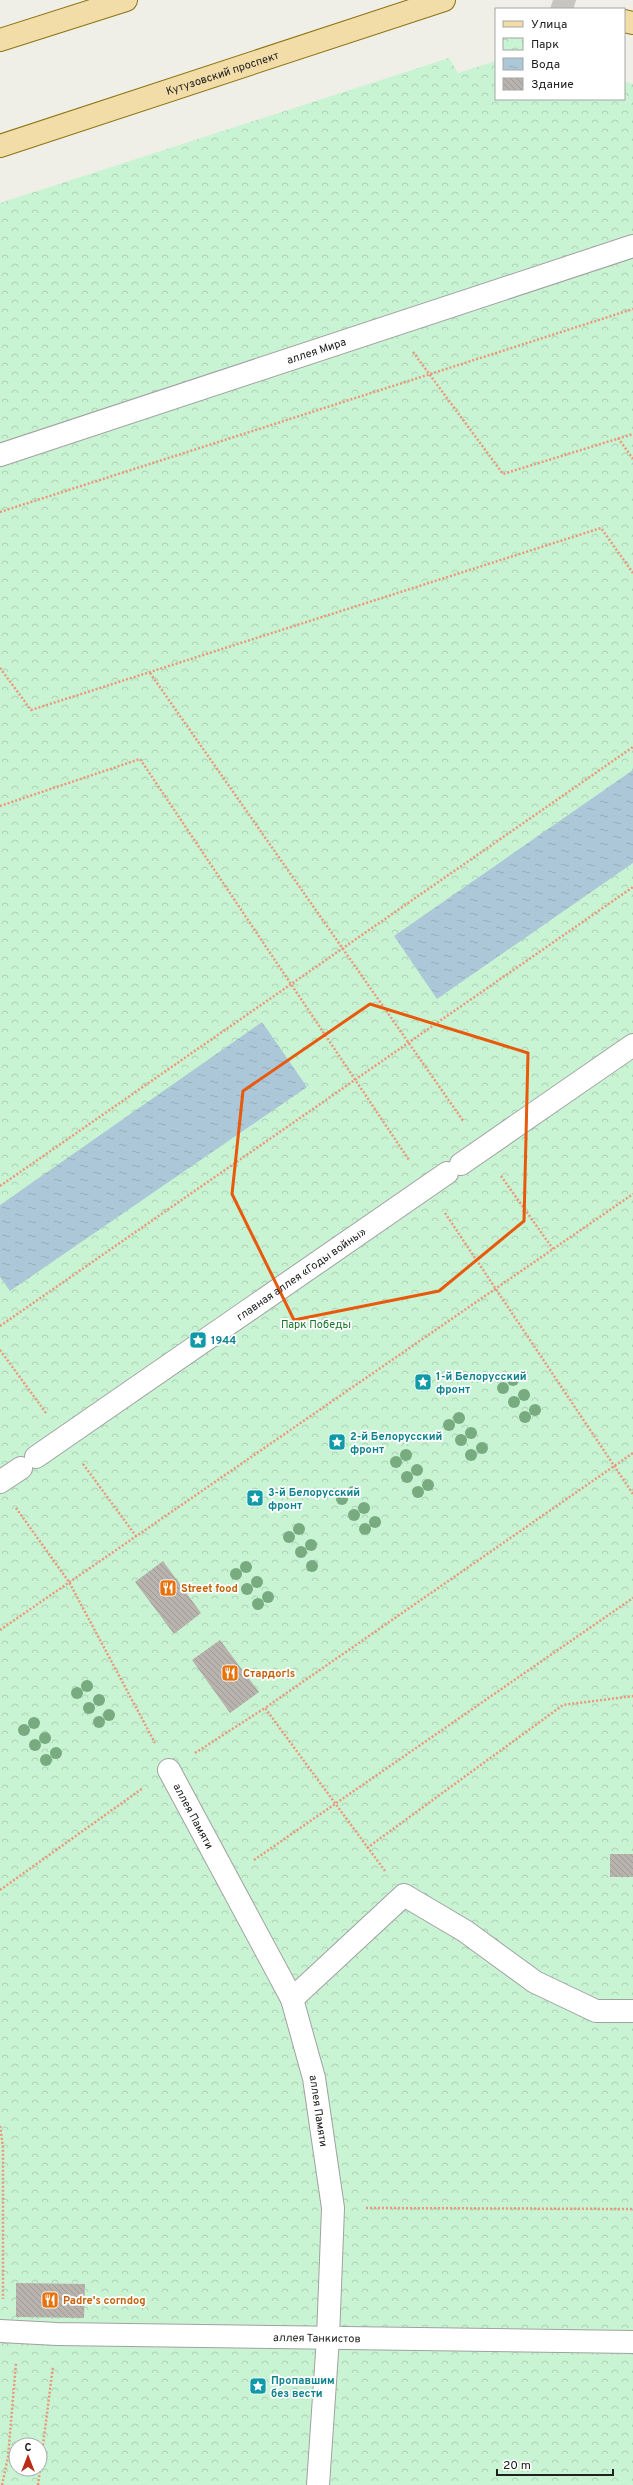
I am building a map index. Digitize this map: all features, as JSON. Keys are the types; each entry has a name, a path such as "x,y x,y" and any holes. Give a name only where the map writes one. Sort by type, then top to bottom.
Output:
{"main road":[{"path":"0,40 126,0"},
{"name":"Кутузовский проспект","path":"0,146 444,0"}],"street":[{"name":"аллея Мира","path":"0,455 633,246"},
{"name":"главная аллея «Годы войны»","path":"0,1482 633,1045"},
{"name":"аллея Памяти","path":"169,1770 228,1877 292,1999 314,2078 333,2208 328,2338 318,2485"},
{"path":"292,1999 404,1895 465,1931 535,1982 596,2011 633,2011"},
{"name":"аллея Танкистов","path":"7,2331 57,2334 633,2342"}],"path":[{"path":"0,512 633,309"},
{"path":"394,324 428,374 503,474 633,434"},
{"path":"618,438 633,459"},
{"path":"0,668 31,710 601,528 633,573"},
{"path":"150,673 553,1249"},
{"path":"0,1186 633,747"},
{"path":"0,806 140,759 427,1187 616,1465 633,1494"},
{"path":"0,1326 633,888"},
{"path":"0,1630 633,1194"},
{"path":"0,1890 169,1770 265,1708 633,1453"},
{"path":"14,1504 69,1582 169,1770"},
{"path":"228,1877 336,1805 633,1598"},
{"path":"367,1848 564,1705 633,1696"},
{"path":"265,1708 367,1848 404,1895"},
{"path":"0,2126 3,2147 8,2457 2,2485"},
{"path":"333,2208 633,2209"},
{"path":"38,2485 57,2334"}],"highlighted area":[{"path":"370,1004 528,1053 524,1221 439,1291 294,1320 232,1194 243,1091"}],"green space":[{"name":"Парк Победы","path":"449,58 458,73 495,61 495,100 625,100 625,81 633,84 633,2485 0,2485 0,203"}],"water":[{"path":"633,770 633,863 437,999 394,936"},
{"path":"262,1022 307,1087 10,1291 0,1277 0,1205"}],"building":[{"path":"163,1561 201,1613 174,1634 135,1582"},
{"path":"220,1640 259,1692 230,1713 192,1660"},
{"path":"610,1854 633,1854 633,1877 610,1877"},
{"name":"Padre's corndog","path":"16,2283 85,2284 84,2318 16,2317"}],"tunnel":[{"path":"553,0 578,8"}],"place":[{"name":"1944","path":"198,1340"},
{"name":"1-й Белорусский фронт","path":"423,1382"},
{"name":"2-й Белорусский фронт","path":"337,1442"},
{"name":"3-й Белорусский фронт","path":"255,1498"},
{"name":"Street food","path":"168,1588"},
{"name":"Стардог!s","path":"230,1673"},
{"name":"Padre's corndog","path":"50,2300"},
{"name":"Пропавшим без вести","path":"258,2386"}]}
